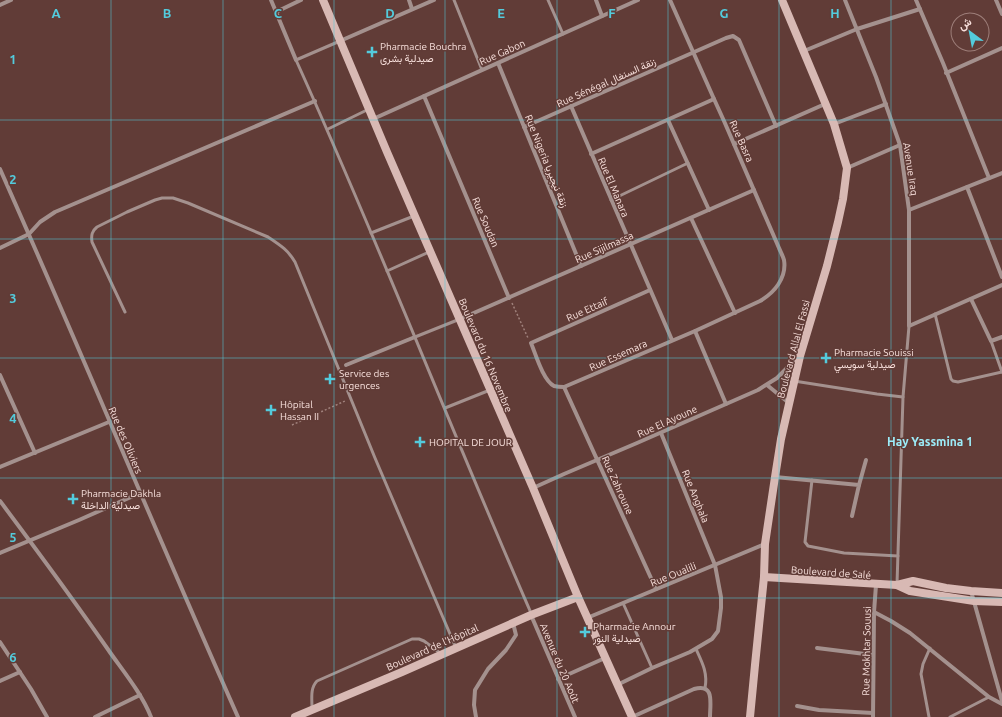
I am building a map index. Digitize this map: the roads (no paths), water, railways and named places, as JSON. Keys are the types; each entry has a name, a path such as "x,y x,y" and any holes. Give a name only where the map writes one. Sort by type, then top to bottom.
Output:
{"street":[{"path":"0,6 11,0"},
{"path":"271,0 296,60"},
{"path":"276,12 301,0"},
{"name":"Boulevard du 16 Novembre","path":"323,0 587,618 632,717"},
{"path":"409,0 412,9"},
{"path":"340,41 434,0"},
{"path":"596,0 602,16"},
{"name":"Rue Gabon","path":"374,119 638,0"},
{"name":"Rue Basra","path":"670,0 784,260 783,274 776,289"},
{"name":"Boulevard Allal El Fassi","path":"750,717 766,544 781,439 800,356 827,266 838,222 843,199 846,168 844,156 834,124 782,0"},
{"name":"Avenue Iraq","path":"845,0 886,104 900,145 909,210 909,326"},
{"path":"916,0 989,178"},
{"path":"996,0 1002,14"},
{"path":"804,51 857,29 920,9"},
{"name":"Rue Sénégal زنقة السنغال","path":"524,127 733,36 739,40 776,126"},
{"path":"946,72 1002,48"},
{"name":"Rue Nigeria زنقة نيجيريا","path":"498,63 581,266"},
{"name":"Rue Soudan","path":"424,96 509,298"},
{"path":"591,154 714,99"},
{"path":"0,248 29,234 40,222 55,212 315,102"},
{"path":"734,144 826,104"},
{"path":"834,124 886,104"},
{"name":"Rue El Manara","path":"571,106 672,340"},
{"path":"668,120 709,210"},
{"path":"846,168 900,145"},
{"name":"Rue des Oliviers","path":"0,169 238,717"},
{"path":"909,210 1002,172"},
{"path":"967,187 1002,277"},
{"name":"Rue Sijilmassa","path":"460,319 754,190"},
{"path":"690,218 735,312"},
{"path":"909,326 1002,286"},
{"name":"Rue Essemara","path":"564,387 695,331 766,298 776,289"},
{"name":"Rue Ettaif","path":"564,387 554,386 544,375 531,343 650,290"},
{"path":"971,299 991,341 1002,337"},
{"path":"695,331 726,404"},
{"path":"346,365 415,337"},
{"name":"Rue El Ayoune","path":"532,488 758,390 777,378 800,356"},
{"path":"0,375 35,453"},
{"path":"766,385 789,403"},
{"name":"Rue Zahroune","path":"564,387 656,589"},
{"path":"0,467 109,422"},
{"name":"Rue Anghala","path":"617,685 696,649 712,639 718,631 721,602 715,565 661,433"},
{"path":"852,516 866,460"},
{"path":"775,477 859,485"},
{"path":"0,553 140,493"},
{"path":"0,501 140,695 151,717"},
{"name":"Rue Oualili","path":"587,618 766,544"},
{"name":"Boulevard de Salé","path":"764,577 897,586 910,591 974,601 1002,602"},
{"name":"Boulevard de Salé","path":"897,586 913,581 946,588 1002,593"},
{"name":"Rue Mokhtar Souusi","path":"873,715 873,655 876,585"},
{"path":"971,591 1002,701"},
{"name":"Boulevard de l'Hôpital","path":"295,717 402,672 531,614 578,597"},
{"path":"874,612 899,625 930,648 989,697 1002,704"},
{"name":"Avenue du 20 Août","path":"531,614 575,717"},
{"path":"476,717 474,705 475,690 488,669 506,650 516,635 513,623"},
{"path":"0,642 47,717"},
{"path":"817,648 873,655"},
{"path":"558,678 605,658"},
{"path":"0,681 20,672"},
{"path":"632,717 700,687 705,688 709,692 710,717"},
{"path":"95,717 140,695"},
{"path":"797,706 819,710 873,715"}],"lane":[{"path":"454,0 482,70"},
{"path":"548,0 562,34"},
{"path":"340,41 296,60 328,129 445,408 495,532 531,614"},
{"path":"328,129 369,109"},
{"path":"611,200 688,163"},
{"path":"125,312 92,242 92,233 97,227 127,212 162,198 173,198 188,203 268,237 290,254 298,269 375,458 456,648"},
{"path":"371,233 415,215"},
{"path":"387,271 430,252"},
{"path":"935,314 951,379 953,381 958,382 1002,372 991,341"},
{"path":"415,337 460,319"},
{"path":"897,586 903,397 909,326"},
{"path":"794,381 903,397"},
{"path":"445,408 490,390"},
{"path":"812,480 805,542 808,546 844,553 898,556"},
{"path":"623,603 652,668"},
{"path":"312,710 312,688 317,681 412,639 424,641 442,654"},
{"path":"929,717 921,674 923,664 930,648"},
{"path":"696,649 706,676 705,688"},
{"path":"950,717 989,697"}],"place":[{"name":"Pharmacie Bouchra صيدلية بشرى","path":"372,52"},
{"name":"Pharmacie Souissi صيدلية سويسي","path":"826,358"},
{"name":"Service des urgences","path":"330,379"},
{"name":"Hôpital Hassan II","path":"271,410"},
{"name":"HOPITAL DE JOUR","path":"420,442"},
{"name":"Pharmacie Dakhla صيدلية الداخلة","path":"73,499"},
{"name":"Pharmacie Annour صيدلية النور","path":"585,632"}],"district":[{"name":"Hay Yassmina 1","path":"930,442"}]}
